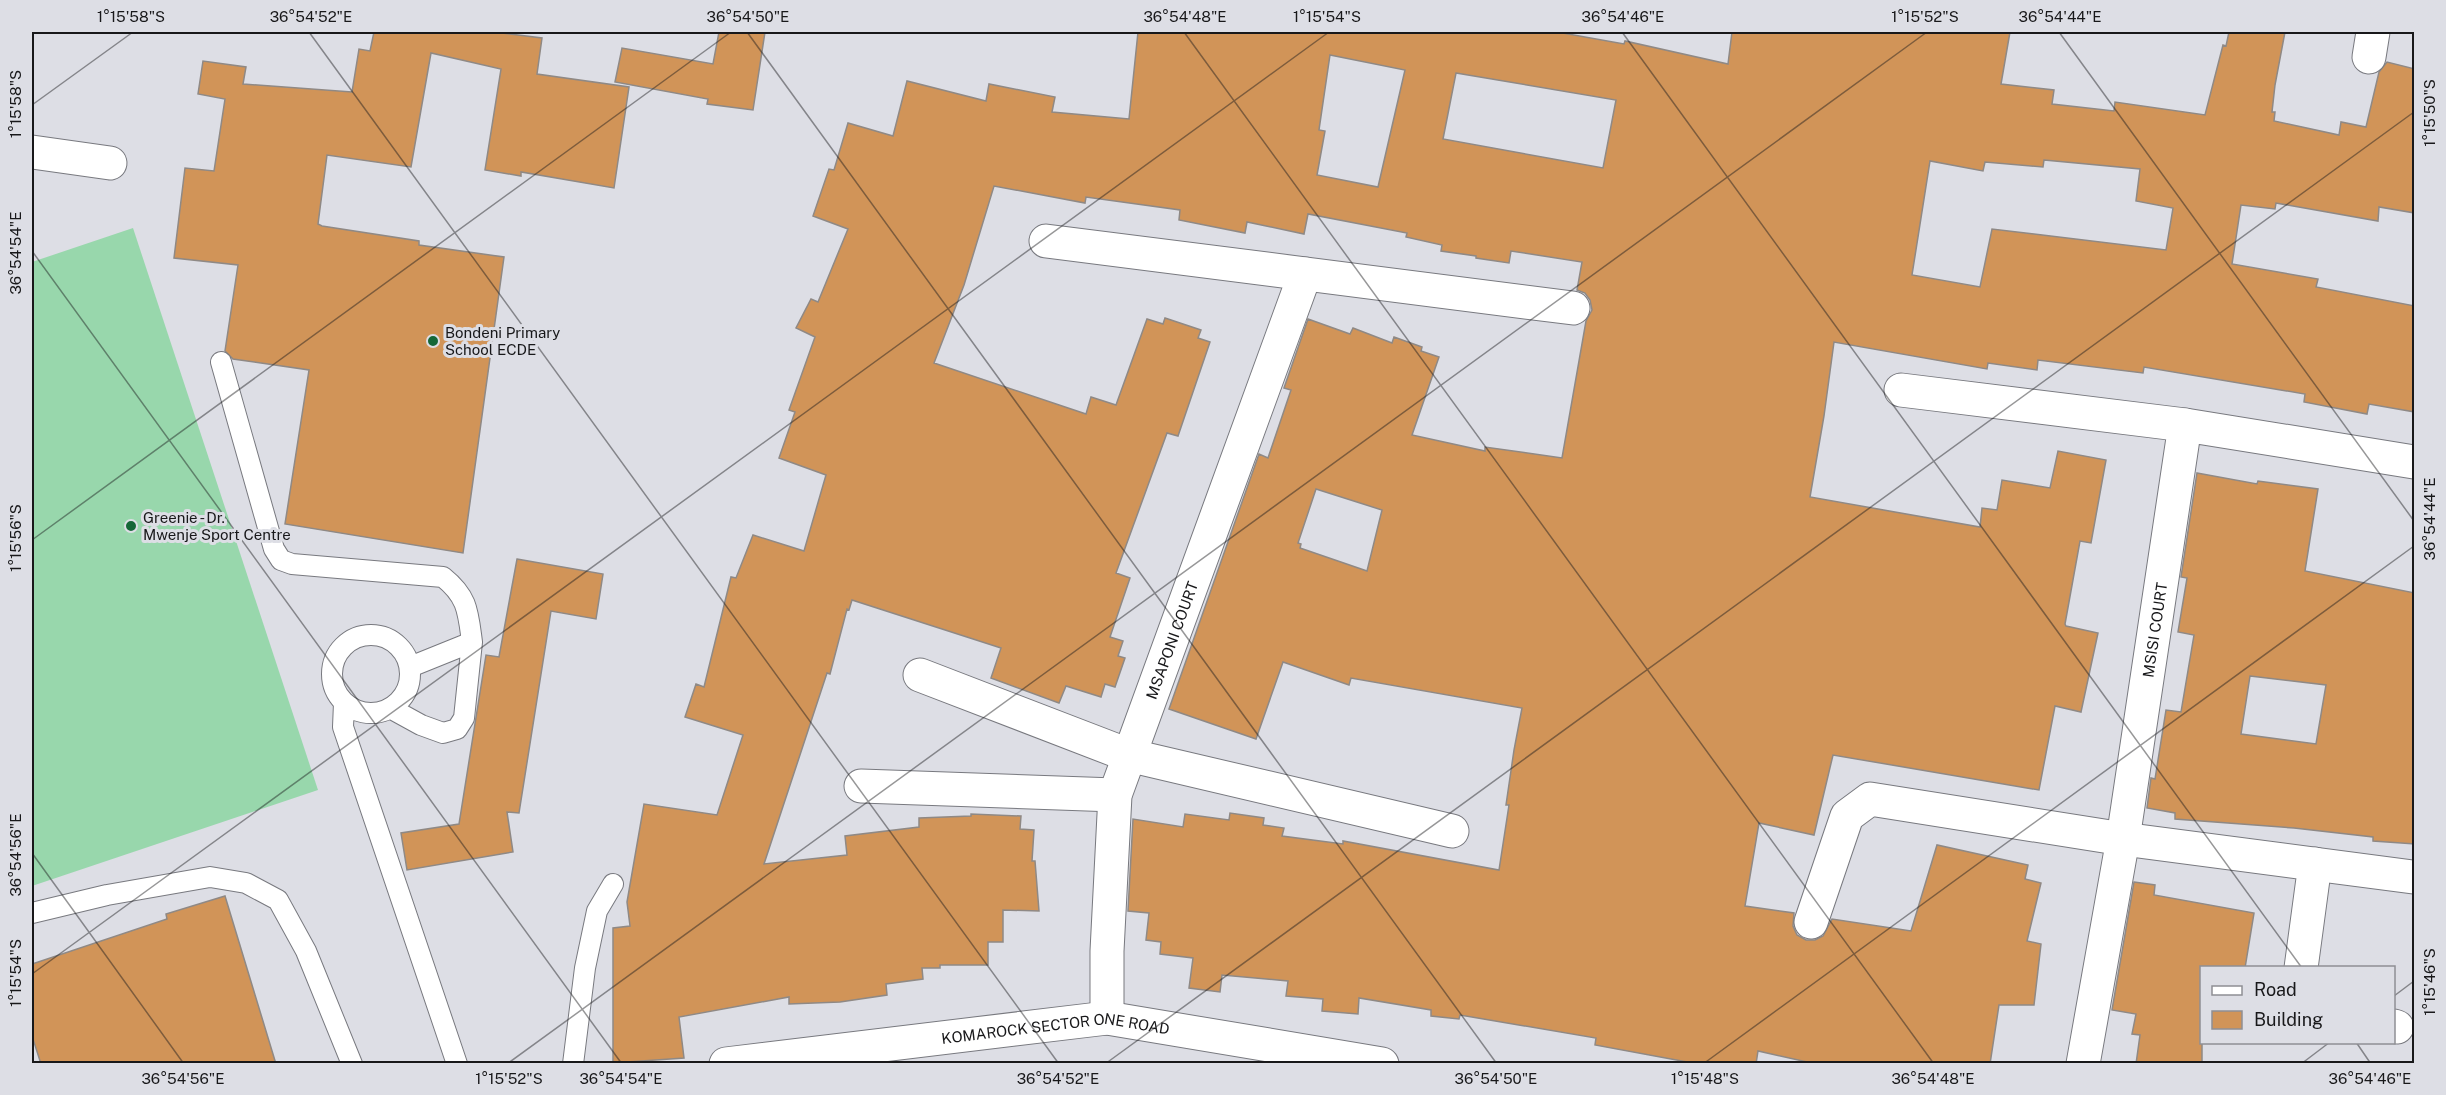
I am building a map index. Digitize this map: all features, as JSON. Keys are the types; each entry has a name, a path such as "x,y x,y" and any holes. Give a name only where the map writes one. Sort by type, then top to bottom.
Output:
{"street":[{"path":"32,152 110,164"},
{"path":"1046,241 1573,308"},
{"name":"MSAPONI COURT","path":"1107,1018 1107,951 1115,795 1305,274"},
{"path":"1901,390 2184,425 2415,462"},
{"name":"MSISI COURT","path":"2083,1064 2122,839 2184,425"},
{"path":"920,675 1128,755 1452,831"},
{"path":"861,786 1115,795"},
{"path":"1811,921 1847,816 1870,799 2122,839 2413,877"},
{"path":"2301,966 2315,864"},
{"name":"KOMAROCK SECTOR ONE ROAD","path":"741,1063 1107,1018 1382,1064"}],"lane":[{"path":"221,362 274,549 281,560 292,564 443,577 456,587 467,604 472,642 464,718 457,729 443,733 421,725 390,708"},
{"path":"365,635 389,638 399,645 410,667 410,679 400,701 378,712 354,709 344,703 336,692 332,680 335,656 353,639 365,635"},
{"path":"410,667 472,642"},
{"path":"344,703 343,727 457,1064"},
{"path":"32,913 107,895 210,877 246,883 278,900 306,951 352,1064"},
{"path":"573,1064 585,968 597,911 613,884"}],"green space":[{"name":"Greenie - Dr. Mwenje Sport Centre","path":"133,228 318,790 32,886 32,262"}],"building":[{"path":"374,32 494,32 542,38 537,74 629,87 614,188 521,172 521,176 485,170 501,69 431,53 411,167 327,155 318,224 419,241 419,245 504,257 463,553 285,524 309,370 233,359 225,351 238,265 174,258 185,168 214,171 225,99 198,94 203,61 246,67 243,84 352,92 359,49 370,51"},
{"path":"719,32 765,32 753,110 707,104 708,99 615,82 622,48 713,64"},
{"path":"1138,32 1557,32 1624,44 1625,41 1728,64 1732,32 2010,32 2001,84 2054,90 2052,104 2114,111 2115,102 2205,115 2223,45 2226,46 2229,32 2285,32 2275,85 2272,112 2275,112 2274,121 2339,135 2341,122 2366,127 2379,72 2387,62 2415,69 2415,213 2379,207 2378,221 2276,203 2275,209 2241,205 2232,264 2318,279 2316,287 2415,306 2415,412 2369,404 2367,414 2304,402 2305,394 2144,367 2143,373 2038,360 2037,370 1988,363 1987,369 1834,342 1810,497 1980,527 1982,508 1997,510 2002,480 2050,488 2058,451 2106,460 2091,543 2080,541 2065,624 2098,633 2081,712 2055,706 2039,790 1833,755 1814,835 1759,823 1745,906 1794,913 1793,926 1797,935 1806,940 1815,940 1823,936 1832,919 1911,931 1937,845 2028,865 2025,879 2041,883 2027,941 2041,944 2034,1005 1999,1005 1990,1064 1816,1064 1758,1051 1756,1064 1698,1064 1595,1045 1596,1038 1460,1015 1459,1019 1431,1016 1431,1010 1359,998 1358,1014 1322,1011 1323,999 1286,996 1288,981 1222,975 1220,992 1189,988 1193,958 1160,954 1161,942 1146,940 1149,913 1128,911 1133,819 1183,827 1185,814 1229,820 1230,813 1264,818 1263,825 1284,828 1282,836 1343,844 1343,841 1499,870 1509,805 1506,805 1522,708 1351,678 1349,685 1283,662 1256,739 1169,709 1259,454 1268,458 1291,390 1284,388 1308,319 1350,334 1353,328 1392,343 1394,337 1422,347 1421,351 1439,357 1412,435 1485,451 1485,447 1562,458 1586,321 1592,310 1590,300 1585,293 1577,290 1582,262 1511,251 1509,263 1476,258 1476,256 1441,251 1442,245 1406,237 1407,233 1308,214 1304,234 1247,222 1245,233 1179,220 1180,210 1086,197 1085,203 994,186 964,285 934,363 1086,414 1091,397 1116,405 1147,319 1163,324 1165,318 1201,330 1198,338 1210,342 1178,436 1167,433 1116,573 1130,578 1110,637 1123,641 1118,656 1125,658 1115,687 1105,684 1101,697 1066,686 1059,703 991,678 1001,648 852,600 849,610 847,609 830,674 827,673 764,864 847,855 845,836 919,827 919,818 971,816 971,814 1021,816 1020,829 1034,830 1032,861 1035,861 1039,911 1003,910 1003,942 988,942 988,965 940,965 940,968 922,968 923,979 886,984 887,995 840,1002 789,1004 789,997 679,1017 684,1058 613,1063 613,928 630,926 627,902 644,804 717,815 743,735 685,717 696,684 704,687 731,577 736,578 753,535 804,551 826,475 779,458 795,412 789,410 815,337 796,328 811,299 818,302 848,229 813,216 829,169 834,170 848,123 893,136 907,81 986,101 989,84 1055,97 1052,112 1129,119","holes":["1330,55 1405,70 1378,187 1317,175 1325,131 1319,130","1456,73 1616,100 1603,168 1443,139","2044,160 2140,169 2136,201 2173,208 2166,250 1992,229 1980,287 1912,275 1930,161 1983,171 1985,162 2043,167","1316,489 1382,510 1367,571 1300,548 1301,544 1298,543"]},
{"path":"2197,473 2257,484 2258,481 2318,489 2305,571 2415,593 2415,844 2373,841 2373,837 2294,828 2175,819 2175,813 2147,808 2151,778 2155,779 2166,710 2181,712 2194,635 2178,632 2187,578 2181,577","holes":["2250,676 2326,685 2316,744 2241,734"]},
{"path":"517,559 603,574 596,619 551,611 519,813 507,812 513,852 407,870 401,833 459,824 486,655 499,657"},
{"path":"2134,882 2155,885 2154,895 2254,913 2245,966 2200,966 2202,1064 2136,1064 2140,1035 2132,1034 2136,1014 2112,1010"},
{"path":"225,896 276,1064 41,1064 32,1036 32,964 167,919 166,914"}],"place":[{"name":"Bondeni Primary School ECDE","path":"433,341"},
{"name":"Greenie - Dr. Mwenje Sport Centre","path":"131,526"}]}
